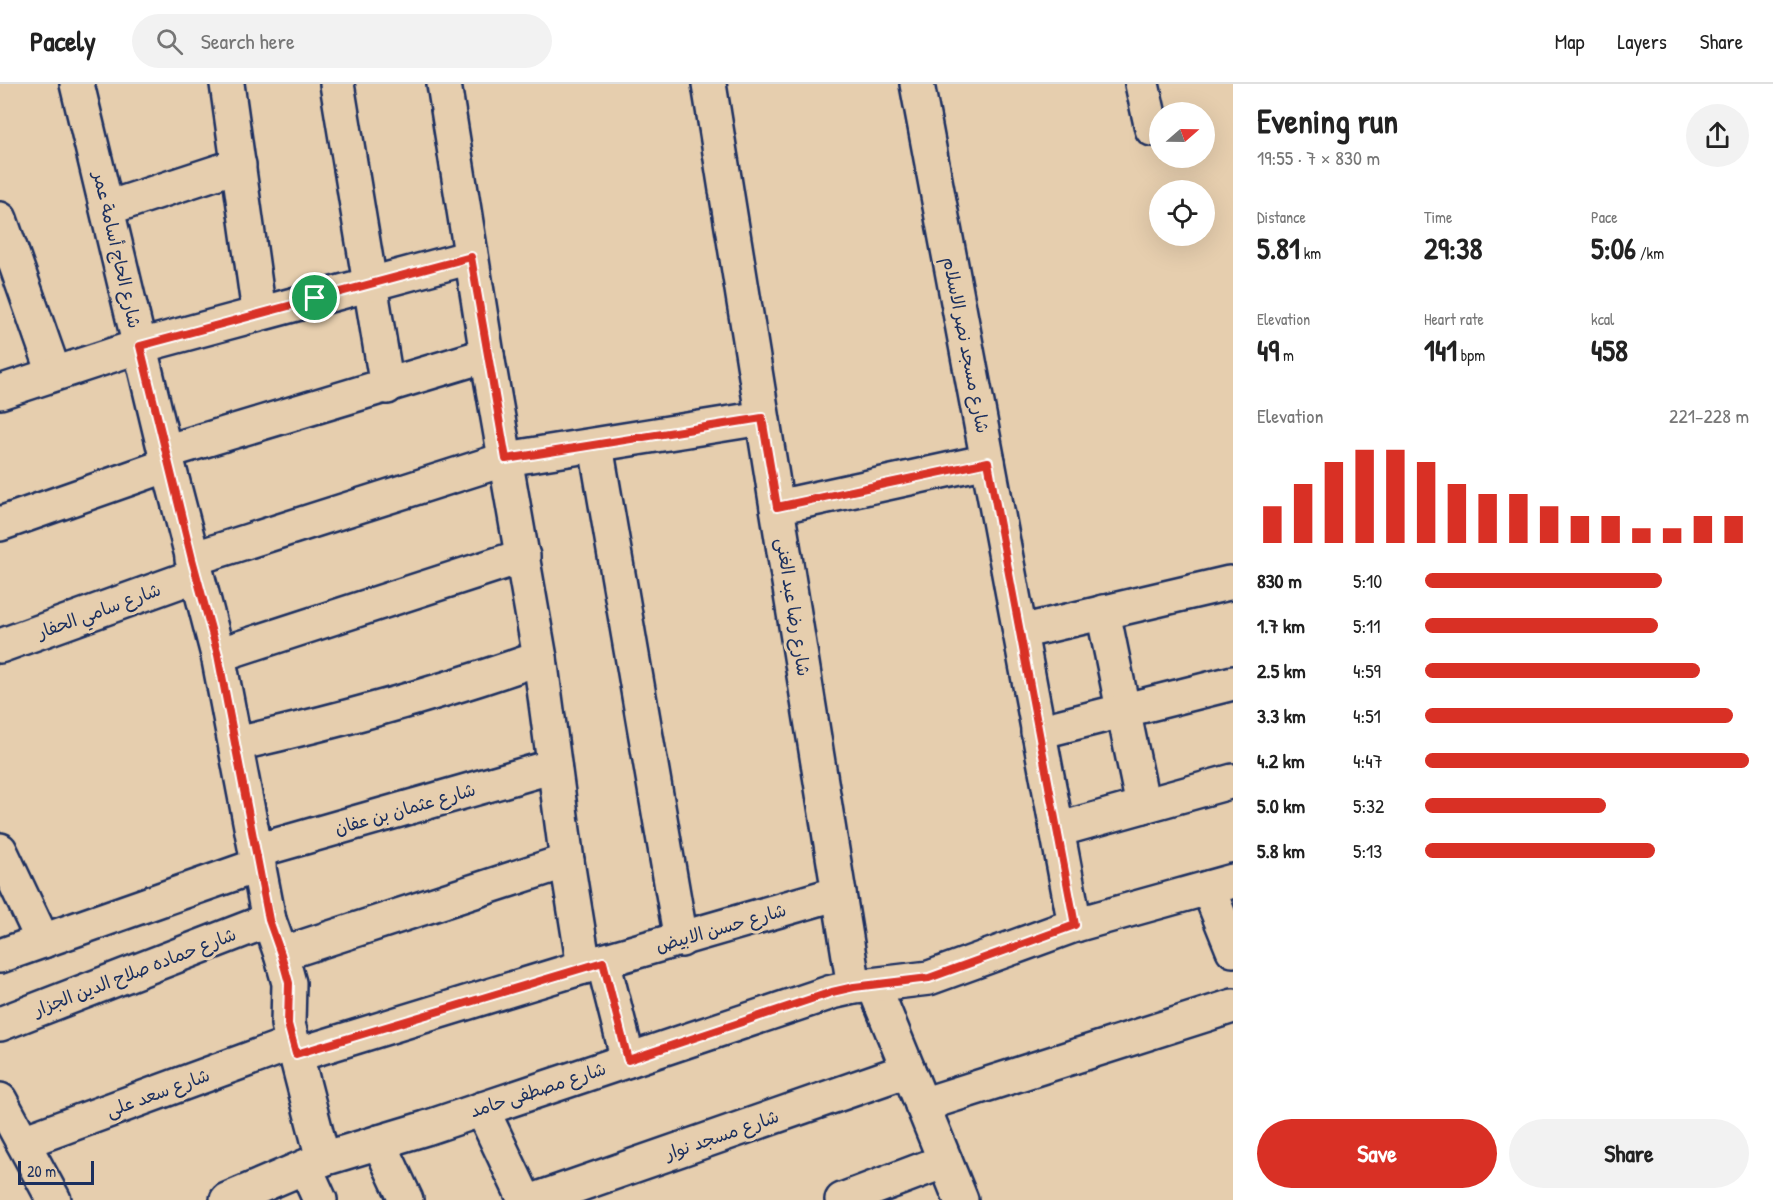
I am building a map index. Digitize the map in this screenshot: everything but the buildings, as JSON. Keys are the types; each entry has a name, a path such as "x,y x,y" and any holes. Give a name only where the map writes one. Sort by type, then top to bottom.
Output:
{"street":[{"name":"شارع الحاج أسامة عمر","path":"77,84 167,459 218,655 269,920 289,983 287,1012 320,1200"},
{"path":"227,84 260,314"},
{"path":"337,84 387,387"},
{"path":"444,84 487,355 540,658 567,861 594,964 628,1060"},
{"name":"شارع رضا عبد الغنى","path":"709,84 839,893 864,987 908,1070 960,1200"},
{"name":"شارع مسجد نصر الاسلام","path":"917,84 1075,925"},
{"path":"1142,84 1149,116"},
{"path":"108,208 239,165"},
{"path":"0,219 54,373"},
{"path":"0,392 140,346 471,257"},
{"path":"0,524 167,459 487,355"},
{"name":"شارع سامي الحفار","path":"0,646 194,567 506,459 762,418"},
{"path":"596,446 681,940"},
{"path":"777,507 988,462"},
{"path":"218,655 523,556"},
{"path":"1020,632 1229,583"},
{"path":"1103,612 1143,806"},
{"path":"236,744 393,706 540,658"},
{"path":"1038,732 1233,683"},
{"name":"شارع عثمان بن عفان","path":"0,956 257,858 554,766"},
{"path":"1057,830 1233,781"},
{"path":"0,850 43,941"},
{"path":"281,954 567,861"},
{"path":"1221,884 1233,950"},
{"name":"شارع مصطفى حامد","path":"226,1200 314,1163 832,992 929,978 1075,925 1221,884"},
{"name":"شارع حسن الابيض","path":"294,1049 839,893"},
{"name":"شارع حماده صلاح الدين الجزار","path":"0,1024 269,920"},
{"path":"922,1105 1233,1005"},
{"name":"شارع سعد على","path":"23,1142 294,1049"},
{"name":"شارع مسجد نوار","path":"536,1200 908,1070"},
{"path":"0,1100 54,1200"},
{"path":"482,1109 525,1200"},
{"path":"379,1142 406,1200"},
{"path":"842,1200 945,1161"}],"route":[{"path":"471,257 506,459 762,418 777,507 988,462 1075,925 929,978 854,987 832,992 628,1060 603,962 296,1054 288,1024 289,983 269,920 218,655 140,346 315,298 471,257"}]}
